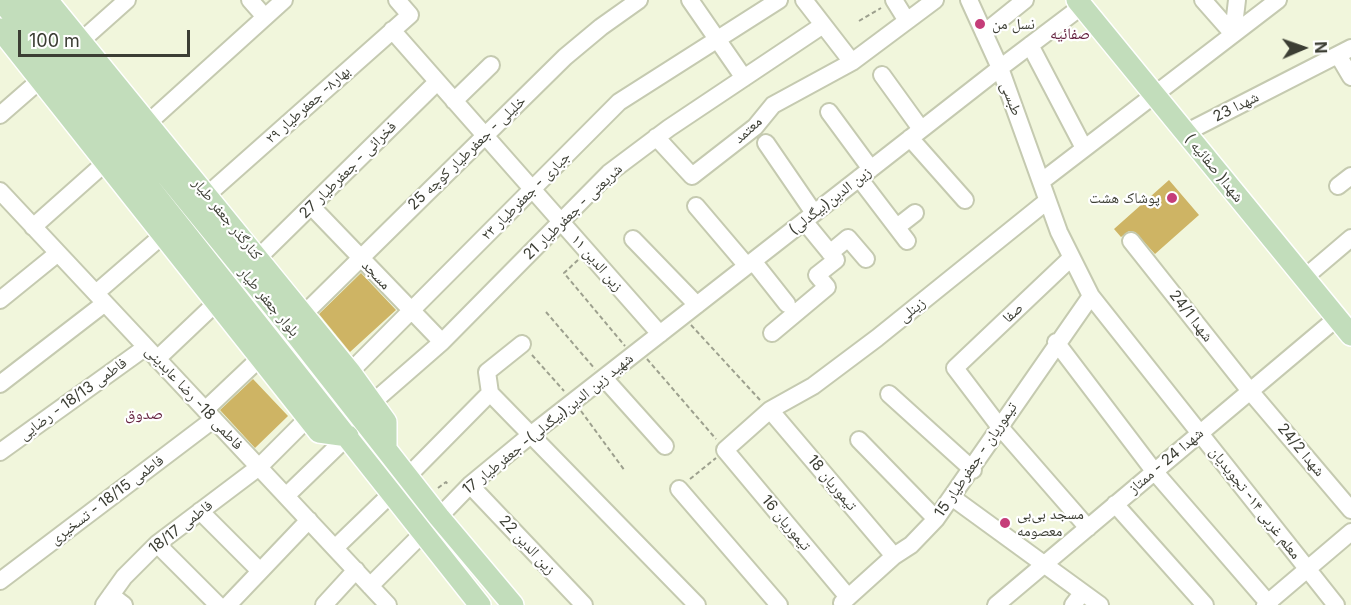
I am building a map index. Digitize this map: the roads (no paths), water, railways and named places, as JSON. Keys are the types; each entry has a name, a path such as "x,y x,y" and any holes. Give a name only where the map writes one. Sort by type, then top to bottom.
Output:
{"main road":[{"name":"بلوار جعفر طیار","path":"0,0 480,605"},
{"name":"بلوار جعفر طیار","path":"24,0 386,448 439,517 513,605"},
{"name":"کنارگذر جعفر طیار","path":"47,0 350,372 386,422 386,448"},
{"name":"شهدا( صفائیه )","path":"1079,3 1351,335"},
{"path":"0,29 319,432 348,436"},
{"path":"423,533 439,517"}],"street":[{"path":"81,41 127,0"},
{"path":"250,0 265,17"},
{"path":"148,123 284,0"},
{"name":"بهار۸- جعفرطیار ۲۹","path":"207,195 410,15 397,0"},
{"name":"خلیلی - جعفرطیار کوچه 25","path":"304,314 565,57 639,0"},
{"path":"690,0 744,78"},
{"name":"جباری - جعفرطیار ۲۳","path":"350,372 620,102 779,0"},
{"path":"804,0 852,62"},
{"path":"894,0 907,21"},
{"name":"معتمد","path":"657,137 692,176 755,127 773,105 852,62 935,0"},
{"name":"طبسی","path":"969,0 1000,68 1042,181 1047,201 1071,258"},
{"path":"984,33 1025,0"},
{"path":"1203,0 1233,34"},
{"path":"1233,34 1237,0"},
{"path":"1042,181 1278,0"},
{"name":"زین الدین(بیگدلی)","path":"660,334 1030,45 1079,3"},
{"name":"شریعتی - جعفرطیار 21","path":"372,403 442,342 609,173 657,137 823,25"},
{"name":"زین الدین ۱۱","path":"392,30 660,334"},
{"path":"1030,45 1084,148"},
{"path":"1344,52 1351,77"},
{"name":"شهدا 23","path":"1185,133 1344,52"},
{"path":"454,101 491,65"},
{"path":"882,75 916,134 965,200"},
{"path":"0,115 39,81"},
{"name":"فخرائی - جعفرطیار 27","path":"258,258 437,82"},
{"path":"829,112 907,241"},
{"path":"766,143 836,260 817,275 827,287 772,333"},
{"path":"33,227 105,163"},
{"name":"فاطمی 18- رضا عابدینی","path":"2,198 58,253 388,605"},
{"name":"زینلی","path":"725,450 770,410 813,386 877,338 1047,201"},
{"path":"696,206 787,304"},
{"name":"مسجد","path":"312,207 442,342"},
{"path":"897,227 915,213"},
{"path":"0,384 100,298 162,235"},
{"path":"830,253 848,238 866,259"},
{"path":"1304,278 1351,238"},
{"path":"633,239 697,305"},
{"name":"شهدا 24/1","path":"1131,241 1250,390"},
{"path":"0,300 58,253"},
{"name":"معلم غربی ۱۴- تجویدیان","path":"1071,258 1091,296 1336,605"},
{"name":"صفا","path":"999,426 954,368 1071,258"},
{"name":"تیموریان - جعفرطیار 15","path":"844,601 894,556 911,545 936,519 973,470 999,426 1056,342 1091,296"},
{"name":"فاطمی 18/13 - رضایی","path":"0,452 151,353 216,303"},
{"name":"شهدا 24 - ممتاز","path":"996,605 1337,318"},
{"name":"شهید زین الدین(بیگدلی)- جعفرطیار 17","path":"439,517 470,485 660,334"},
{"path":"1056,342 1154,471 1268,604 1351,532"},
{"path":"522,344 487,372 490,393 533,433 697,605"},
{"name":"فاطمی 18/15 - تسخیری","path":"0,581 209,414 260,358"},
{"path":"604,378 665,446"},
{"name":"شهدا 24/2","path":"1250,390 1351,510"},
{"path":"408,476 490,393"},
{"path":"889,394 973,470"},
{"name":"تیموریان 18","path":"770,410 894,556"},
{"name":"فاطمی 18/17","path":"113,602 124,577 157,544 258,467 308,418"},
{"path":"999,426 1088,528"},
{"path":"286,496 348,436"},
{"path":"859,440 936,519"},
{"name":"تیموریان 16","path":"725,450 844,601"},
{"name":"زین الدین 22","path":"470,485 584,605"},
{"path":"679,489 779,605"},
{"path":"335,549 392,492"},
{"path":"953,498 1044,565 1078,599 1100,605"},
{"path":"1115,504 1204,605"},
{"path":"201,511 260,571"},
{"path":"228,605 309,520"},
{"path":"370,586 423,533"},
{"path":"157,544 218,605"},
{"path":"324,605 356,570"}],"place":[{"name":"نسل من","path":"980,24"},
{"name":"پوشاک هشت","path":"1172,198"},
{"name":"مسجد بی‌بی معصومه","path":"1005,523"}],"district":[{"name":"صفائیه","path":"1070,34"},
{"name":"صدوق","path":"144,414"}]}
